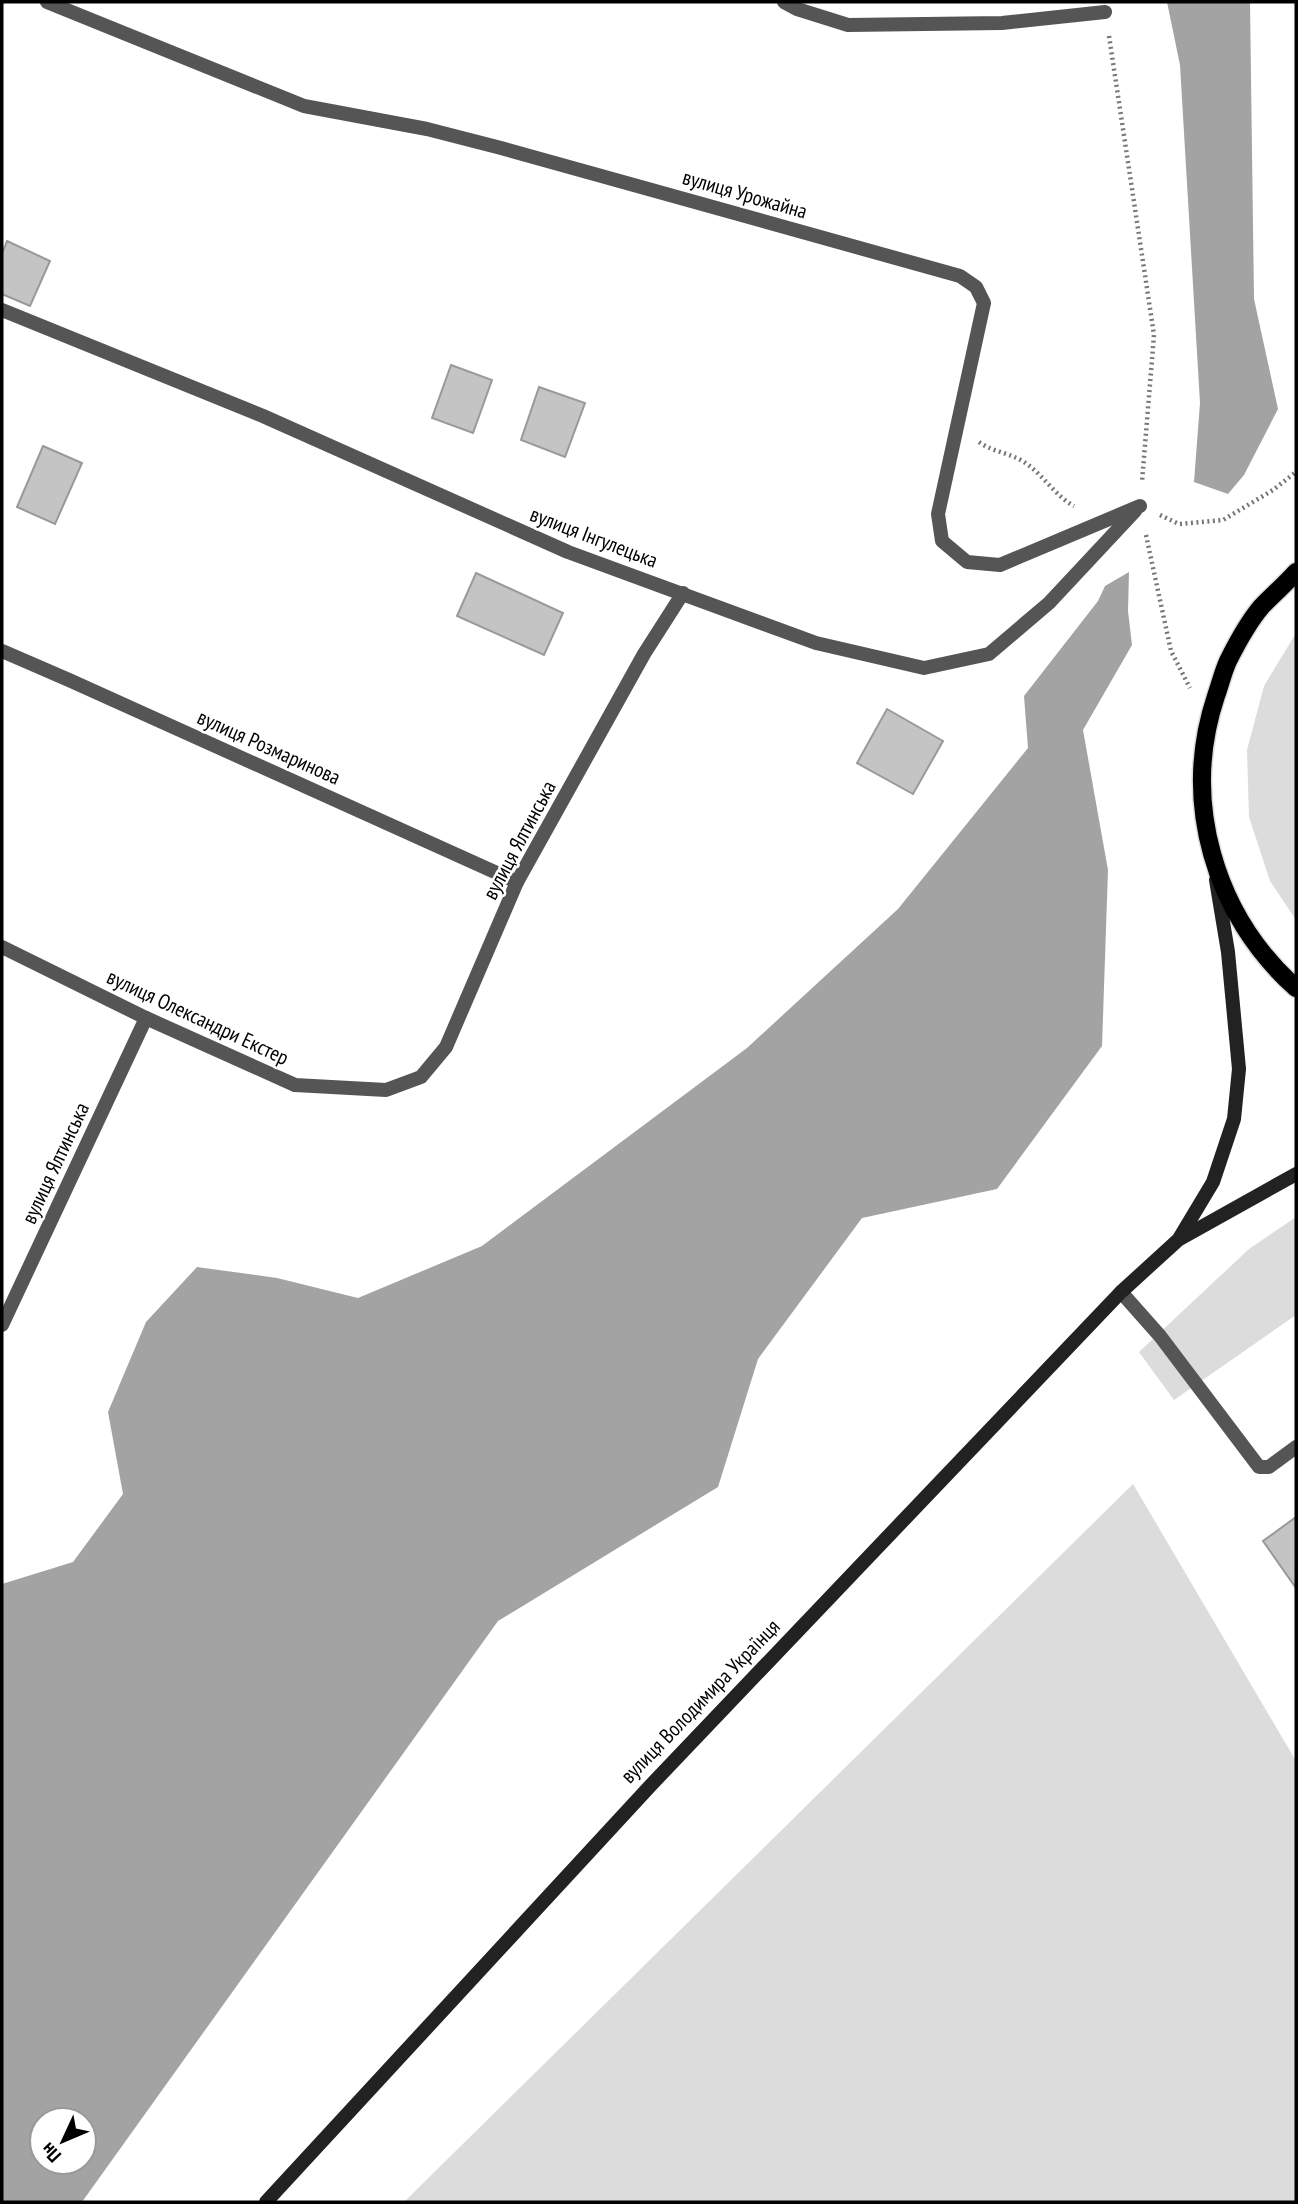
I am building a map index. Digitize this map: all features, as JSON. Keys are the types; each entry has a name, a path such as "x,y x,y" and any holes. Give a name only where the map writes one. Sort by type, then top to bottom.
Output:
{"main road":[{"path":"1296,572 1260,608 1227,663 1207,723 1201,767 1203,811 1211,855 1236,915 1273,967 1296,988"},
{"name":"вулиця Володимира Українця","path":"1178,1240 1213,1182 1234,1119 1240,1069 1228,952 1211,855"},
{"name":"вулиця Володимира Українця","path":"266,2202 651,1786 1121,1292 1178,1240 1296,1174"}],"street":[{"name":"вулиця Урожайна","path":"47,2 304,106 427,129 960,276 976,287 984,303 938,514 942,541 967,562 1000,565 1140,506"},
{"path":"784,2 797,9 848,25 1002,23 1105,12"},
{"name":"вулиця Інгулецька","path":"2,310 263,416 568,552 816,643 924,668 989,654 1049,603 1140,506"},
{"name":"вулиця Ялтинська","path":"386,1090 421,1077 446,1047 517,882 643,654 683,593"},
{"name":"вулиця Розмаринова","path":"2,651 517,882"},
{"name":"вулиця Олександри Екстер","path":"2,947 146,1018 295,1085 386,1090"},
{"name":"вулиця Ялтинська","path":"2,1325 146,1018"},
{"path":"1121,1292 1160,1336 1259,1466 1269,1467 1296,1447"}],"path":[{"path":"1105,12 1154,335 1140,506 1171,651 1207,723"},
{"path":"961,404 970,436 987,447 1023,461 1076,508"},
{"path":"1140,506 1179,524 1223,520 1273,490 1296,472"}],"shaded area":[{"path":"1167,2 1250,2 1254,299 1278,409 1244,475 1228,494 1194,482 1200,403 1180,65"},
{"path":"1129,572 1128,611 1132,645 1083,730 1108,870 1102,1046 997,1189 862,1218 758,1359 718,1487 498,1621 82,2202 2,2202 2,1584 73,1562 123,1494 108,1412 146,1322 197,1267 277,1278 358,1298 482,1246 747,1048 898,909 1028,748 1024,696 1098,601 1105,586"},
{"path":"1296,633 1296,920 1270,881 1249,817 1247,750 1264,686"},
{"path":"1296,1217 1296,1315 1174,1400 1139,1352 1249,1249"},
{"path":"1133,1484 1296,1761 1296,2202 404,2202"}],"building":[{"path":"7,241 50,261 30,306 2,294 2,254"},
{"path":"451,365 492,380 473,433 432,418"},
{"path":"539,387 585,403 565,457 521,440"},
{"path":"43,446 82,463 55,524 17,507"},
{"path":"476,573 563,613 544,655 457,616"},
{"path":"887,709 943,741 913,794 857,763"},
{"path":"1296,1517 1296,1588 1263,1541"}]}
